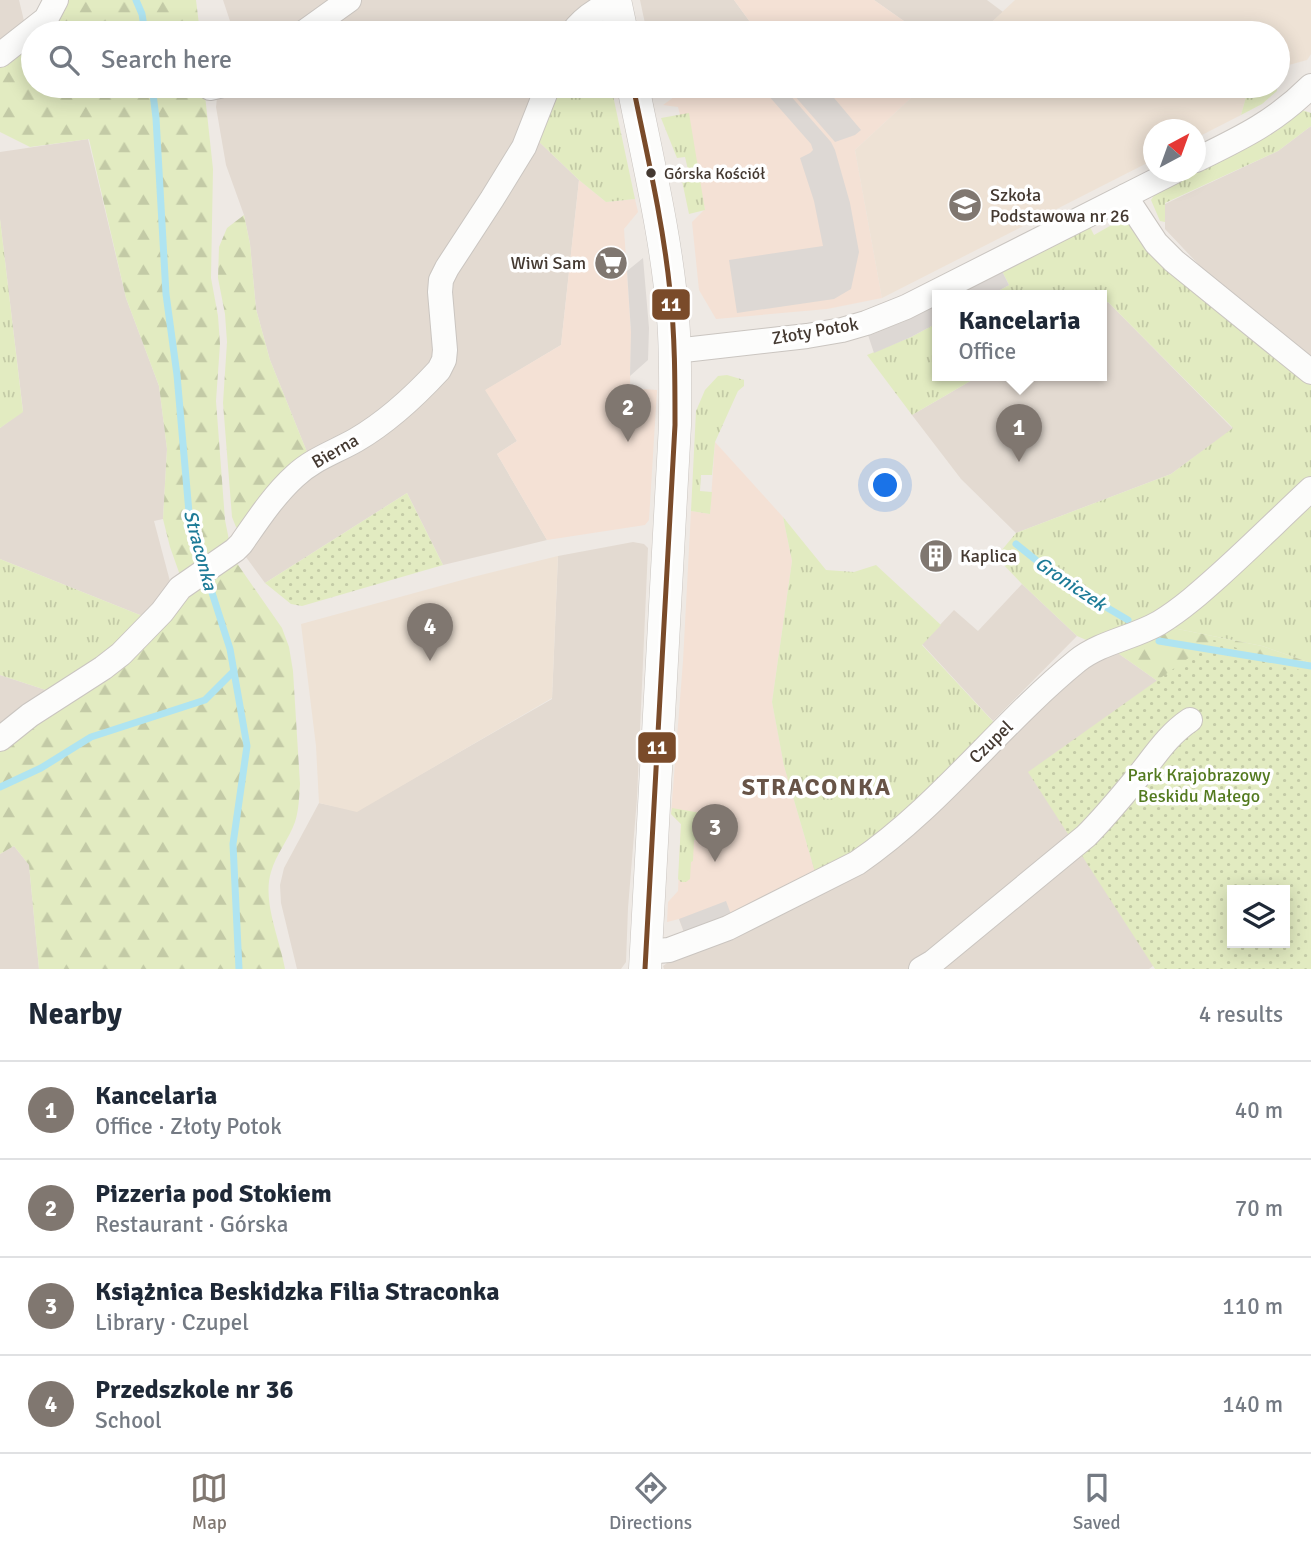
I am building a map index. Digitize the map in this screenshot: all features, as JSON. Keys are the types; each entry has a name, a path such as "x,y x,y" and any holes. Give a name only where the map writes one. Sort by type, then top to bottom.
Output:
{"street":[{"path":"43,21 56,0"},
{"path":"320,21 349,0"},
{"path":"583,21 601,6 615,0 619,21"},
{"path":"0,54 21,38"},
{"path":"1206,154 1283,112 1311,86"},
{"name":"Bierna","path":"0,739 30,715 121,654 162,612 180,588 235,550 279,492 295,476 316,460 377,426 439,370 445,350 441,280 524,147 543,98"},
{"path":"635,98 662,233 675,351 675,425 645,960"},
{"name":"Złoty Potok","path":"939,290 1152,182"},
{"path":"1125,195 1156,243 1174,261 1311,372"},
{"name":"Złoty Potok","path":"675,351 842,330 906,307 932,294"},
{"name":"Czupel","path":"645,960 728,928 857,863 873,852 1079,660 1094,650 1157,624 1179,609 1250,548 1311,489"},
{"path":"921,969 1086,836 1108,814 1177,729 1190,720"}],"shaded area":[{"path":"0,0 19,0 24,21 21,21 21,32 0,47"},
{"path":"223,0 342,0 313,21 230,21"},
{"path":"357,0 594,0 577,21 327,21"},
{"path":"640,0 734,0 749,21 644,21"},
{"path":"734,0 874,0 904,21 749,21"},
{"path":"874,0 987,0 1003,12 993,21 904,21"},
{"path":"1015,0 1311,0 1311,54 1307,60 1290,65 1290,21 993,21"},
{"path":"217,98 539,98 526,131 443,264 441,349 394,407 309,457 270,360 256,309 250,244 244,215 226,165 216,107"},
{"path":"673,98 911,98 855,150 882,298 827,309 716,319 699,290 692,222 705,209 678,107 663,105"},
{"path":"771,98 792,98 835,150 850,203 859,252 851,289 834,299 737,313 729,260 823,246 814,201 800,158 813,150 811,144"},
{"path":"796,98 834,98 861,130 835,142"},
{"name":"Szkoła Podstawowa nr 26","path":"911,98 1246,98 1241,115 1206,133 1206,119 1143,119 1143,165 882,298 855,150"},
{"path":"1311,126 1311,358 1217,284 1165,229 1165,204 1278,151"},
{"path":"534,137 579,180 561,345 486,390 517,441 497,454 547,540 443,565 407,493 265,583 243,553 283,496 434,382 446,291"},
{"path":"88,139 126,298 159,386 167,449 163,519 154,521 171,585 150,619 0,559 0,428 23,411 0,219 0,152"},
{"path":"579,180 606,202 635,199 638,212 624,229 631,332 630,388 657,390 649,520 645,525 547,540 497,454 517,441 485,390 561,345"},
{"path":"643,258 649,328 648,360 630,376 631,332 627,271"},
{"path":"1002,271 1009,285 1000,290 966,290"},
{"path":"1107,303 1233,429 1171,474 1016,533 961,479 912,415 970,381 1107,381"},
{"path":"932,308 932,326 874,353 868,335"},
{"path":"715,442 783,517 792,561 772,702 784,766 817,879 685,935 679,919 667,922 668,902 678,891 681,824 671,814 691,511 710,514"},
{"path":"633,542 644,544 648,548 637,798 626,962 621,969 297,969 281,903 280,885 284,868 319,803 357,811 552,699 558,556"},
{"path":"558,556 552,698 357,812 319,803 316,746 301,624"},
{"path":"1022,584 1077,636 993,721 922,644 954,610 978,631"},
{"path":"1112,649 1200,711 1103,812 912,969 664,969 663,966 670,961"},
{"path":"0,675 55,693 0,734"},
{"path":"1091,839 1227,888 1227,910 1149,969 931,969"},
{"path":"14,846 29,865 39,969 0,969 0,854"},
{"path":"726,901 732,917 685,935 679,919"}],"green space":[{"path":"61,0 196,0 199,21 46,21"},
{"path":"21,45 21,98 205,98 213,169 211,278 220,344 216,401 225,520 230,545 181,578 163,519 167,449 159,386 126,298 89,139 30,147 0,132 0,61"},
{"path":"549,98 614,98 635,199 606,202 534,137"},
{"path":"1246,98 1269,98 1262,104 1241,115"},
{"path":"1302,110 1311,113 1311,126 1278,151 1165,203 1165,222 1160,221 1151,200 1155,194 1179,182 1206,182 1206,168 1278,130"},
{"path":"689,113 705,210 689,214 681,176 689,174 685,157 677,158 661,118"},
{"path":"244,215 250,244 256,309 270,360 309,457 241,531 232,517 223,403 227,342 218,278 219,247 227,228"},
{"path":"1124,218 1149,251 1169,271 1311,385 1311,477 1174,603 1091,642 1077,636 996,557 1016,533 1171,474 1233,428 1107,303 1107,290 1000,290 1009,285 1002,271 1090,227 1094,235"},
{"path":"0,219 23,412 0,428"},
{"path":"932,326 932,381 970,381 912,415 867,355"},
{"path":"727,375 744,380 744,386 738,391 715,442 712,475 701,475 700,491 712,492 710,514 691,511 696,411 705,390 718,376"},
{"path":"407,493 443,565 302,606 291,604 265,583"},
{"path":"1311,499 1311,663 1262,646 1163,626"},
{"path":"783,517 826,570 854,572 876,565 941,625 922,645 999,728 928,797 817,879 784,766 772,702 792,561"},
{"path":"0,559 150,619 55,693 0,675"},
{"path":"236,562 282,628 293,671 299,803 295,822 273,865 269,883 270,908 285,969 39,969 29,865 14,846 0,854 0,746 165,614"},
{"path":"1163,626 1262,646 1311,663 1311,715 1200,711 1112,649"},
{"name":"Park Krajobrazowy Beskidu Małego","path":"1214,640 1311,674 1311,969 1155,969 1028,772"},
{"path":"672,808 701,813 708,821 706,840 694,840 690,879 686,882 678,879 681,824 671,814"}],"waterway":[{"name":"Straconka","path":"136,0 143,21"},
{"name":"Straconka","path":"154,98 166,294 177,375 190,524 203,566"},
{"name":"Groniczek","path":"1016,544 1062,581 1128,620"},
{"name":"Straconka","path":"207,577 230,649 247,746 233,844 239,969"},
{"path":"1159,641 1311,666"},
{"path":"0,787 41,768 91,737 205,700 234,671"}],"transit line":[{"name":"11","path":"635,98 667,265 675,375 675,425 645,969"}],"place":[{"name":"Górska Kościół","path":"651,173"},
{"name":"Szkoła Podstawowa nr 26","path":"965,205"},
{"name":"Wiwi Sam","path":"611,263"},
{"name":"Pizzeria pod Stokiem","path":"628,442"},
{"name":"Kancelaria","path":"1019,462"},
{"name":"Kaplica","path":"936,556"},
{"name":"Przedszkole nr 36","path":"430,661"},
{"name":"Książnica Beskidzka Filia Straconka","path":"715,862"}],"district":[{"name":"STRACONKA","path":"817,787"}]}
